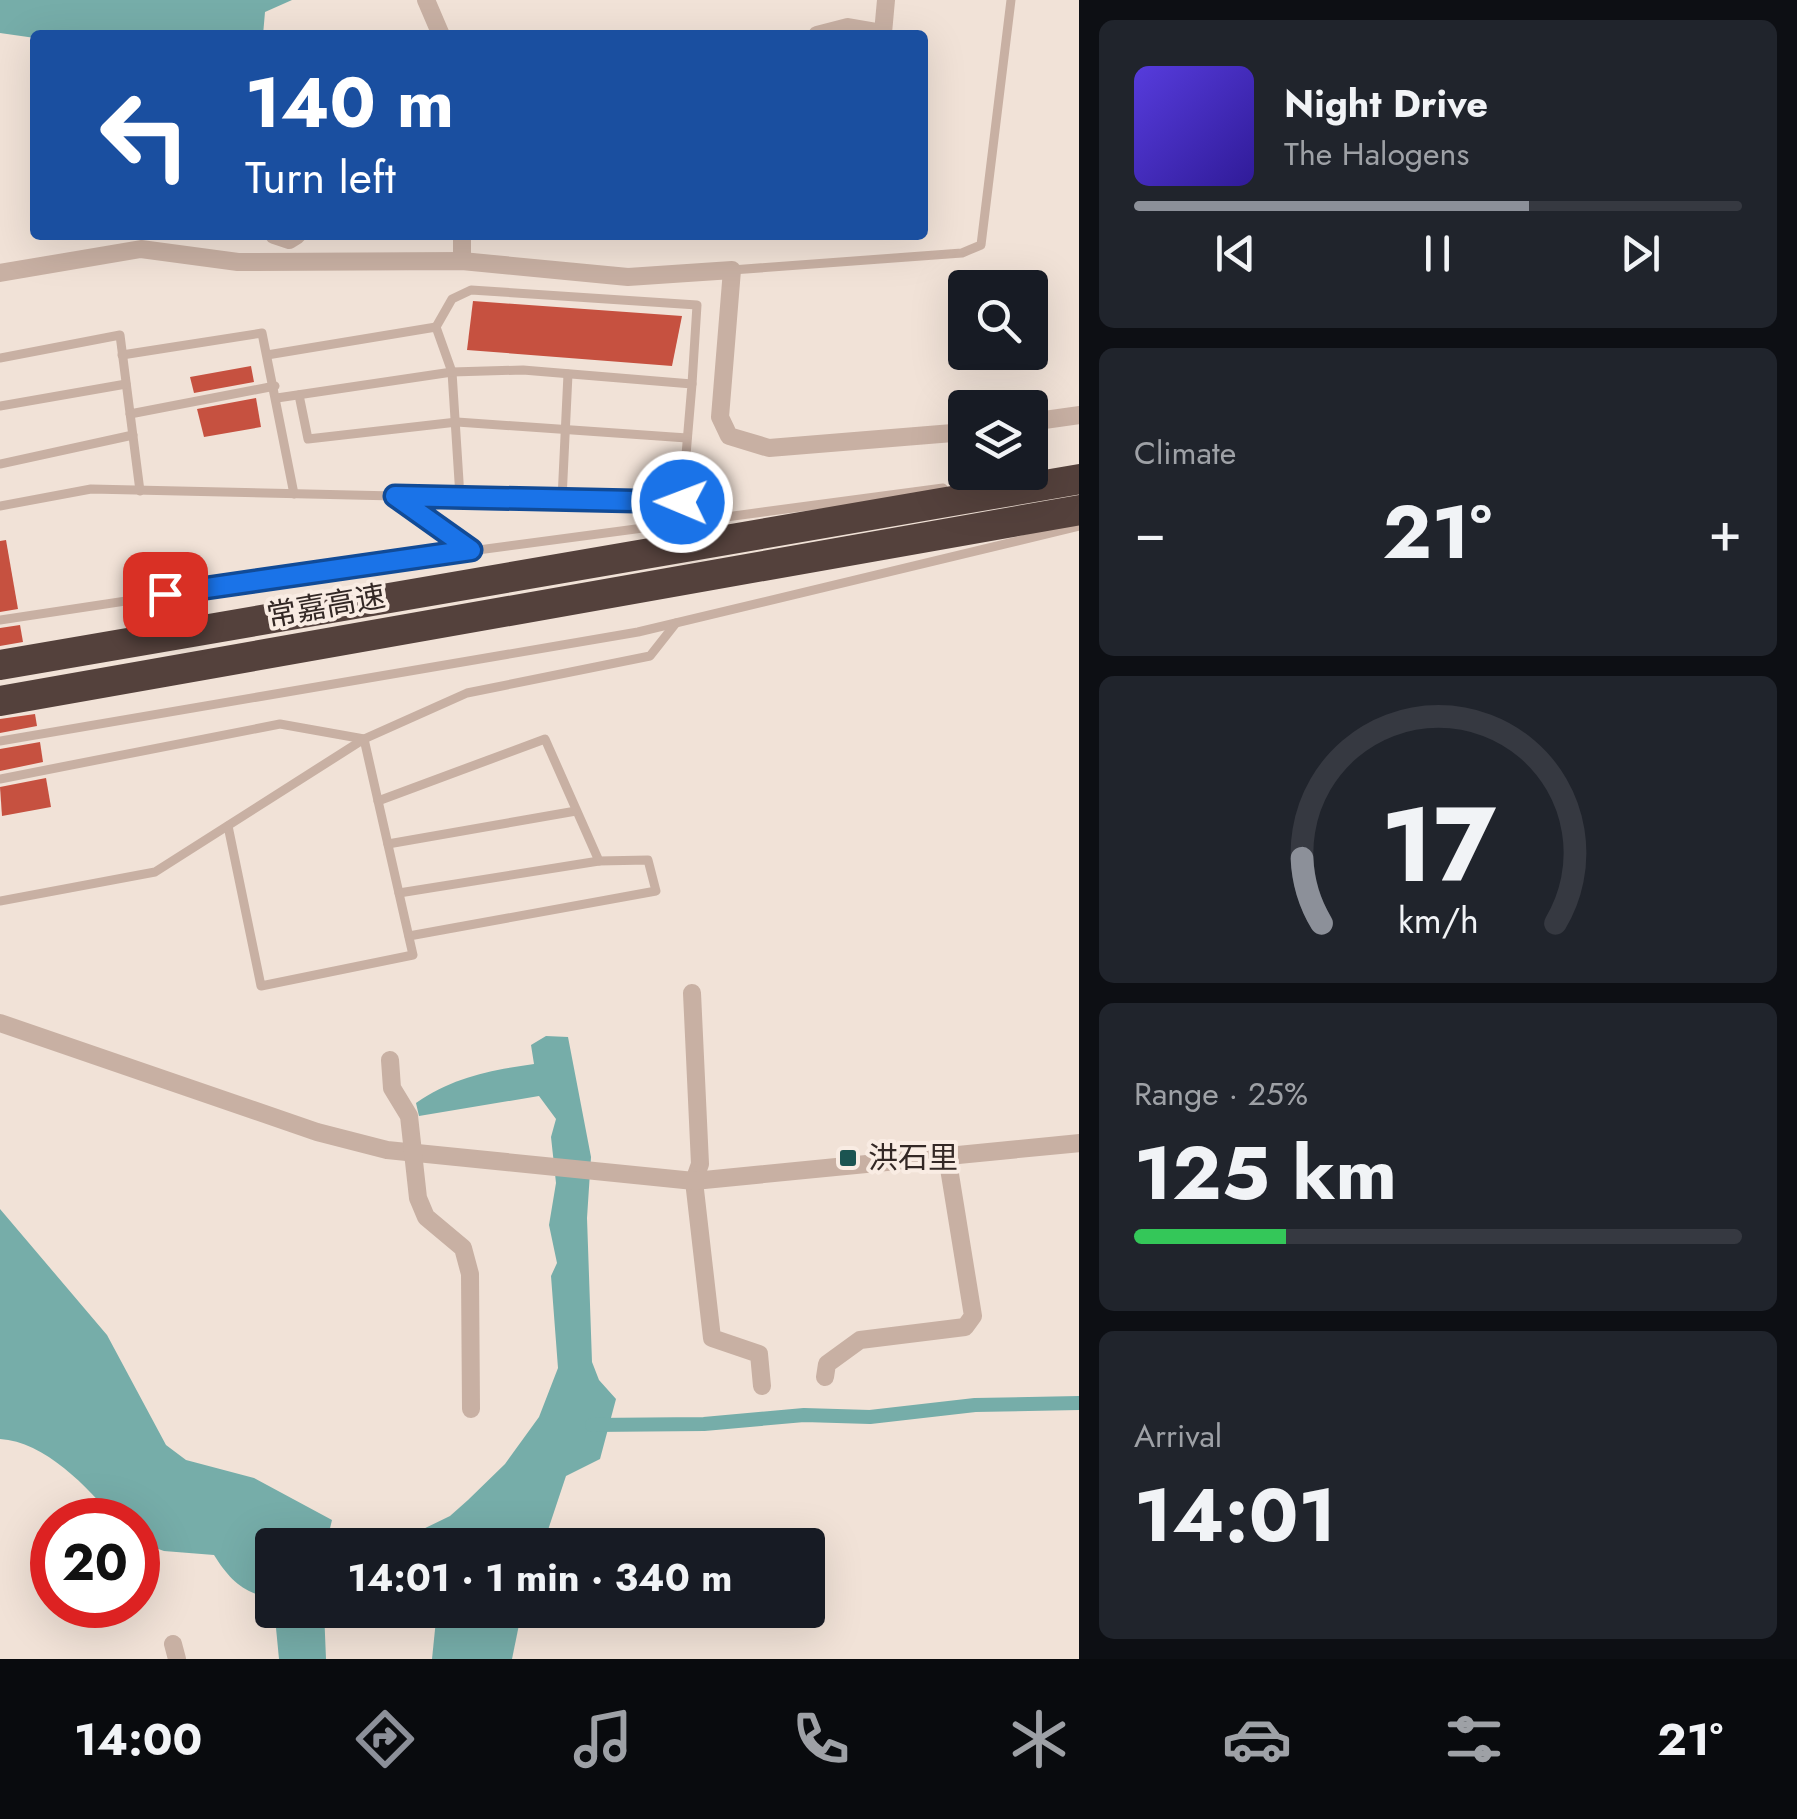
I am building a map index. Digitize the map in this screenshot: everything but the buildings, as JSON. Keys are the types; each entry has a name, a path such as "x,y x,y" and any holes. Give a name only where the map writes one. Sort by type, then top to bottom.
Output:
{"highway":[{"name":"常嘉高速","path":"0,665 1079,476"},
{"name":"常嘉高速","path":"0,702 1079,510"}],"street":[{"path":"426,0 439,30"},
{"path":"883,30 886,0"},
{"path":"836,30 869,30"},
{"path":"462,240 462,261"},
{"path":"0,273 142,249 238,262 462,261 628,277 732,270 720,416 729,436 770,448 948,433"},
{"path":"1048,419 1079,415"},
{"path":"692,993 700,1164 694,1180 712,1338 759,1354 762,1386"},
{"path":"0,1023 317,1132 387,1150 694,1180 1079,1143"},
{"path":"390,1060 392,1088 409,1116 416,1152 418,1198 426,1217 463,1248 470,1274 471,1409"},
{"path":"824,1377 827,1364 860,1340 965,1327 973,1316 947,1156"}],"lane":[{"path":"732,270 962,252 981,245 1012,0"},
{"path":"0,506 90,490 682,502 698,305 470,290 452,299 436,327 452,372 460,497"},
{"path":"267,355 436,327"},
{"path":"122,355 262,333 294,494"},
{"path":"0,358 120,334 140,490"},
{"path":"277,398 452,372 568,374 692,384"},
{"path":"562,499 568,374"},
{"path":"0,406 126,384"},
{"path":"130,414 275,386"},
{"path":"299,395 308,439 457,422 687,438"},
{"path":"0,464 133,435"},
{"path":"1048,478 1079,476"},
{"path":"0,620 471,550 785,512 948,487"},
{"path":"395,496 471,550"},
{"path":"0,741 676,623 1079,526"},
{"path":"0,901 155,872 364,739 467,694 650,656 676,623"},
{"path":"0,779 280,724 364,739"},
{"path":"228,826 262,986 413,955 364,739"},
{"path":"378,801 545,739 598,861"},
{"path":"388,844 576,810"},
{"path":"399,893 598,861 648,860 656,891 409,936"}],"water":[{"path":"0,0 292,0 265,12 263,30 30,30 30,37 0,33"},
{"path":"546,1036 568,1037 591,1157 587,1218 592,1362 599,1380 616,1399 600,1459 566,1476 549,1528 425,1528 450,1516 505,1464 539,1417 558,1368 551,1276 557,1263 549,1225 556,1183 551,1137 556,1119 539,1096 419,1116 416,1103 473,1076 534,1064 531,1045"},
{"path":"0,1209 107,1335 166,1445 186,1460 254,1478 332,1520 330,1528 255,1528 255,1593 235,1581 214,1555 160,1550 160,1498 96,1498 49,1457 17,1442 0,1439"},
{"path":"276,1628 325,1628 326,1659 279,1659"},
{"path":"435,1628 518,1628 512,1659 432,1659"}],"waterway":[{"path":"592,1425 704,1424 804,1415 870,1417 975,1405 1079,1403"}],"place":[{"name":"洪石里","path":"848,1158"}],"route":[{"path":"165,594 471,550 395,496 682,502"}]}
